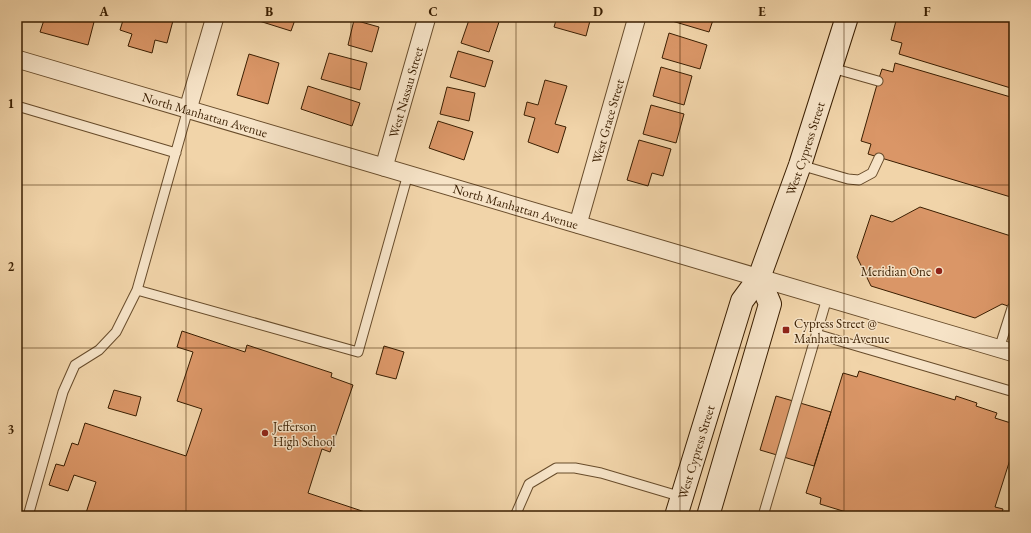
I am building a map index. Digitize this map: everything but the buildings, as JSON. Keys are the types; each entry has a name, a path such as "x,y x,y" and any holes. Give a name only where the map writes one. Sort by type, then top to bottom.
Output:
{"street":[{"path":"188,109 215,17"},
{"name":"West Nassau Street","path":"384,167 427,17"},
{"name":"West Grace Street","path":"578,224 637,17"},
{"name":"West Cypress Street","path":"679,506 742,300 759,278 800,165 847,17"},
{"name":"North Manhattan Avenue","path":"17,59 1007,351"},
{"path":"708,516 770,304 759,278"},
{"path":"679,506 693,516"}],"lane":[{"path":"832,68 878,81"},
{"path":"17,106 176,153"},
{"path":"28,516 64,392 75,365 99,350 116,332 137,290 188,109"},
{"path":"800,165 848,179 859,180 872,172 879,158"},
{"path":"137,290 358,352 408,174"},
{"path":"763,516 827,298"},
{"path":"1007,351 1012,308"},
{"path":"816,334 1014,392"},
{"path":"515,516 529,484 556,468 575,468 601,473 679,506"}],"place":[{"name":"Meridian One","path":"939,271"},
{"name":"Cypress Street @ Manhattan Avenue","path":"786,330"},
{"name":"Jefferson High School","path":"265,433"}]}
